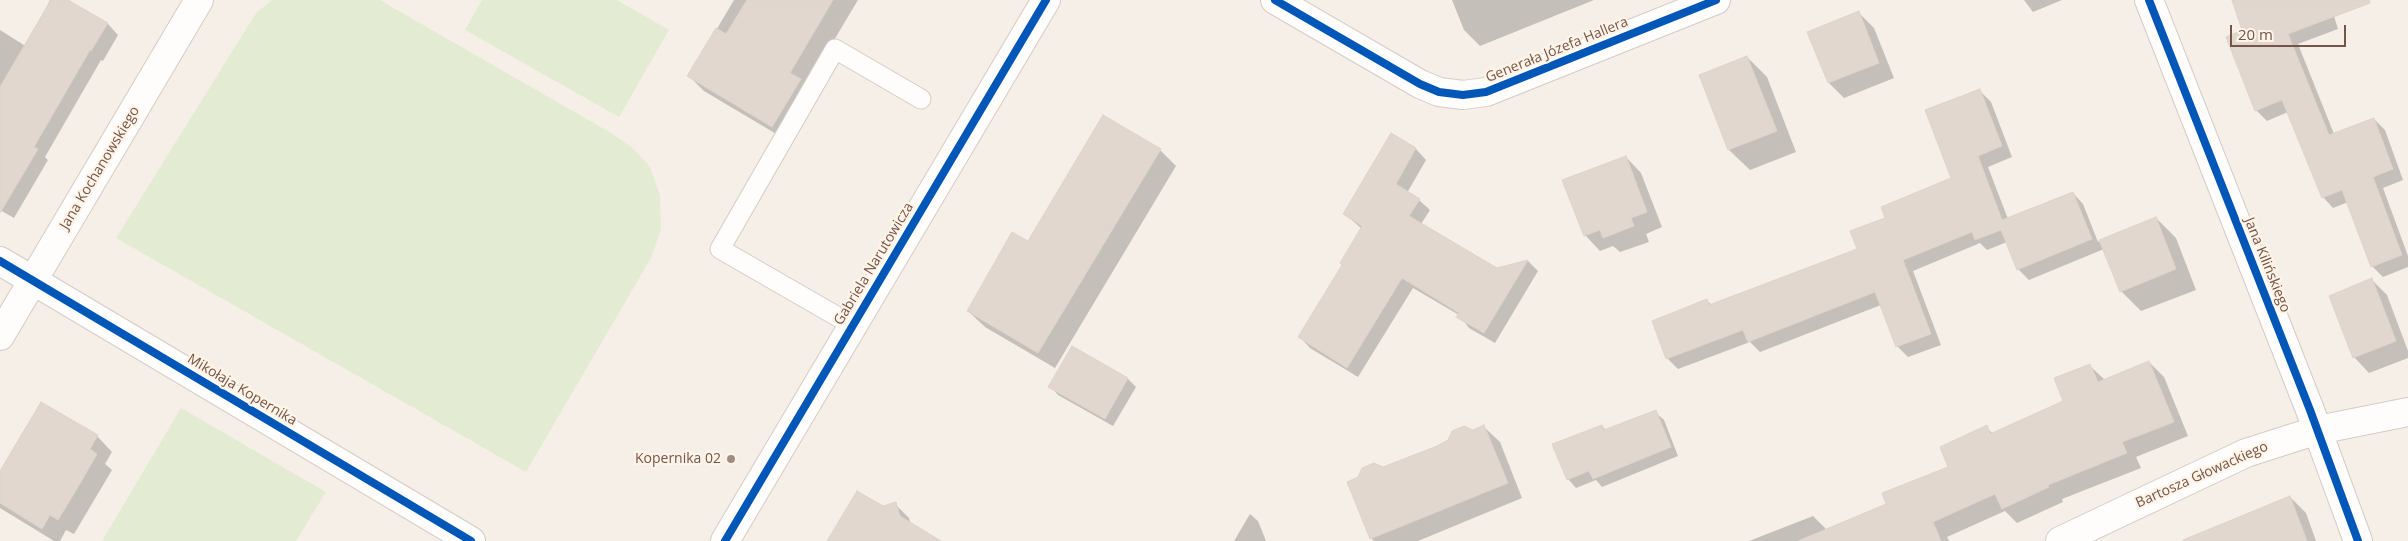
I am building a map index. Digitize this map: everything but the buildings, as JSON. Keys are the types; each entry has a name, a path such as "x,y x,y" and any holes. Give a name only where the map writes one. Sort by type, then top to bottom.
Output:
{"street":[{"name":"Jana Kochanowskiego","path":"0,336 199,0"},
{"name":"Gabriela Narutowicza","path":"725,541 1046,0"},
{"name":"Generała Józefa Hallera","path":"1275,0 1420,84 1438,92 1463,95 1486,92 1716,0"},
{"name":"Jana Kilińskiego","path":"2149,0 2318,430 2358,541"},
{"name":"Mikołaja Kopernika","path":"0,261 471,541"},
{"name":"Bartosza Głowackiego","path":"2060,541 2246,453 2318,430 2408,412"}],"lane":[{"path":"852,325 720,249 836,48 921,99"}],"green space":[{"path":"272,0 380,0 611,133 634,149 650,167 660,195 661,230 651,258 526,472 116,238 257,12"},
{"path":"482,0 617,0 669,30 619,117 465,30"},
{"path":"181,408 326,492 296,541 102,541"}],"cycle path":[{"path":"725,541 1046,0"},
{"path":"1275,0 1420,84 1439,92 1463,95 1486,92 1716,0"},
{"path":"2149,0 2310,410 2358,541"},
{"path":"0,261 471,541"}],"place":[{"name":"Kopernika 02","path":"731,459"}]}
